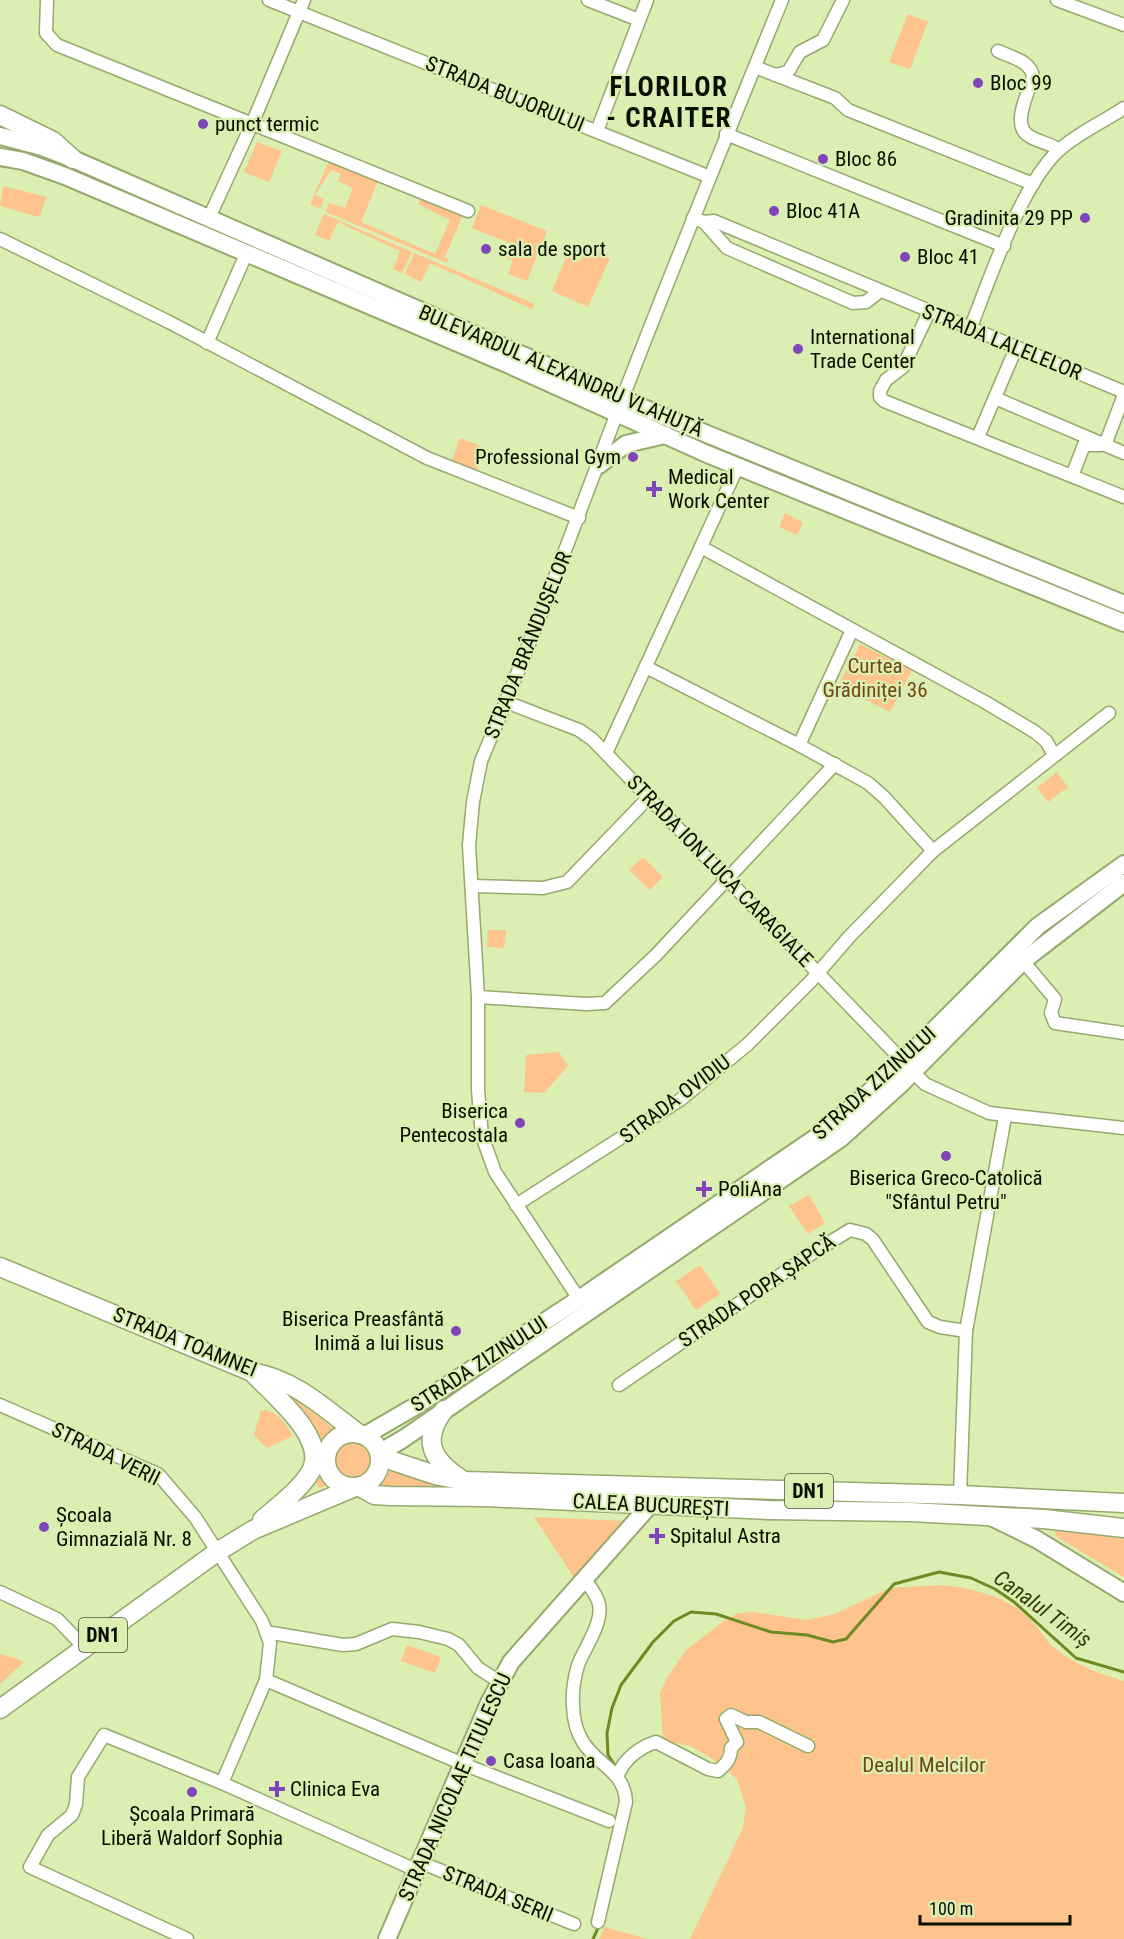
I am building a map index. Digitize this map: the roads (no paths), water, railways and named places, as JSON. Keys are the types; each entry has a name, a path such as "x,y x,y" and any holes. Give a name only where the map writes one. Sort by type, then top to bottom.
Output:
{"main road":[{"path":"0,115 53,141 73,159"},
{"name":"BULEVARDUL ALEXANDRU VLAHUȚĂ","path":"0,136 35,145 73,159 209,218 620,407 665,435 1124,623"},
{"name":"BULEVARDUL ALEXANDRU VLAHUȚĂ","path":"0,157 23,161 65,176 620,407 1124,604"},
{"path":"599,465 626,444 665,435"},
{"name":"STRADA ZIZINULUI","path":"380,1455 857,1127 1013,949 1038,926 1124,864"},
{"name":"STRADA ZIZINULUI","path":"362,1435 414,1407 579,1299 821,1134 908,1067 1023,962 1124,883"},
{"name":"STRADA TOAMNEI","path":"0,1267 252,1372 275,1376 300,1389 362,1435"},
{"path":"252,1372 276,1394 307,1433 315,1460 307,1477 253,1530"},
{"path":"444,1410 432,1431 433,1451 447,1469 465,1481"},
{"path":"362,1435 341,1437 334,1442 327,1458 327,1467 336,1481 358,1487 372,1479 377,1472 380,1455"},
{"name":"DN1","path":"362,1435 374,1443 380,1455"},
{"name":"CALEA BUCUREȘTI","path":"380,1455 435,1475 465,1481 960,1495 1124,1503"},
{"name":"DN1","path":"0,1709 217,1552 253,1530 358,1487"},
{"name":"CALEA BUCUREȘTI","path":"358,1487 374,1495 390,1496 485,1497 768,1510 910,1512 1124,1528"},
{"name":"STRADA NICOLAE TITULESCU","path":"387,1939 500,1682 525,1644 585,1580 650,1505"},
{"path":"990,1517 1036,1539 1124,1593"}],"street":[{"path":"46,0 45,26 48,38 57,45 468,212"},
{"name":"STRADA BUJORULUI","path":"268,0 301,6 710,177"},
{"path":"588,0 639,20"},
{"path":"597,131 647,0"},
{"name":"STRADA BRÂNDUȘELOR","path":"579,1299 495,1172 482,1136 478,1090 478,997 469,845 473,802 481,761 579,518 620,407 698,220 710,177 726,134 782,0"},
{"path":"775,75 788,72 800,52 823,40 843,0"},
{"path":"1057,0 1124,25"},
{"path":"209,218 252,124 301,6"},
{"path":"998,51 1028,65 1033,71 1020,121 1022,129 1029,136 1059,150"},
{"path":"754,67 835,98 849,110 1033,184"},
{"path":"970,329 1004,246 1033,184 1059,150 1124,108"},
{"path":"726,134 1004,246"},
{"path":"698,220 727,248 853,303 866,302 880,291"},
{"name":"STRADA LALELELOR","path":"698,220 714,221 1124,393 1105,445"},
{"path":"0,239 428,458 579,518"},
{"path":"207,343 247,252"},
{"path":"929,312 903,367 886,380 880,391 880,397 884,401 1124,497"},
{"path":"978,437 1016,348"},
{"path":"995,398 1124,453"},
{"path":"1072,476 1084,445 1105,445"},
{"path":"606,753 738,466"},
{"path":"701,547 1035,732 1046,741 1054,755"},
{"path":"799,745 852,630"},
{"path":"646,667 868,783 884,797 933,851"},
{"name":"STRADA ION LUCA CARAGIALE","path":"506,702 579,730 606,753 925,1084 959,1102 1005,1117 1124,1128"},
{"name":"STRADA OVIDIU","path":"516,1205 680,1100 748,1044 933,851 1109,712"},
{"path":"478,997 586,1004 605,1003 636,975 728,880 835,764"},
{"path":"472,886 543,888 567,882 648,798"},
{"path":"1023,962 1055,999 1051,1013 1054,1023 1124,1033"},
{"path":"960,1495 966,1331 1005,1117"},
{"name":"STRADA POPA ȘAPCĂ","path":"619,1385 850,1230 866,1234 873,1240 928,1322 940,1327 966,1331"},
{"name":"STRADA VERII","path":"0,1405 159,1474 195,1517 253,1605 267,1632"},
{"path":"585,1580 595,1594 599,1609 573,1687 576,1730 590,1754 618,1775 624,1784 626,1802 598,1922"},
{"path":"0,1592 46,1612 65,1626 85,1648"},
{"path":"222,1783 266,1680 270,1656 267,1632 343,1645 356,1644 392,1629 419,1632 459,1645 478,1668 500,1682"},
{"path":"266,1680 463,1764 609,1821"},
{"path":"618,1775 620,1768 639,1750 656,1742 708,1769 718,1770 726,1764 731,1756 731,1748 737,1742 726,1725 726,1719 731,1715 747,1722 759,1722 808,1746"},
{"name":"STRADA SERII","path":"187,1939 30,1867 48,1835 72,1815 76,1804 78,1777 106,1734 420,1867 574,1924"}],"waterway":[{"name":"Canalul Timiș","path":"614,1764 608,1755 607,1733 612,1708 621,1685 653,1642 674,1621 691,1612 716,1614 771,1632 807,1635 833,1642 846,1639 894,1584 939,1572 971,1578 995,1589 1014,1602 1076,1658 1124,1672"},
{"name":"Canalul Timiș","path":"593,1939 599,1926"}],"place":[{"name":"Bloc 99","path":"978,83"},
{"name":"punct termic","path":"203,124"},
{"name":"Bloc 86","path":"823,159"},
{"name":"Bloc 41A","path":"774,211"},
{"name":"Gradinita 29 PP","path":"1085,218"},
{"name":"sala de sport","path":"486,249"},
{"name":"Bloc 41","path":"905,257"},
{"name":"International Trade Center","path":"798,349"},
{"name":"Professional Gym","path":"633,457"},
{"name":"Medical Work Center","path":"654,489"},
{"name":"Biserica Pentecostala","path":"520,1123"},
{"name":"Biserica Greco-Catolică \"Sfântul Petru\"","path":"946,1156"},
{"name":"PoliAna","path":"704,1189"},
{"name":"Biserica Preasfântă Inimă a lui Iisus","path":"456,1331"},
{"name":"Școala Gimnazială Nr. 8","path":"44,1527"},
{"name":"Spitalul Astra","path":"657,1536"},
{"name":"Casa Ioana","path":"491,1761"},
{"name":"Clinica Eva","path":"277,1789"},
{"name":"Școala Primară Liberă Waldorf Sophia","path":"192,1792"}],"district":[{"name":"FLORILOR - CRAITER","path":"669,102"}],"park label":[{"name":"Curtea Grădiniței 36","path":"875,678"},
{"name":"Dealul Melcilor","path":"924,1765"}]}
